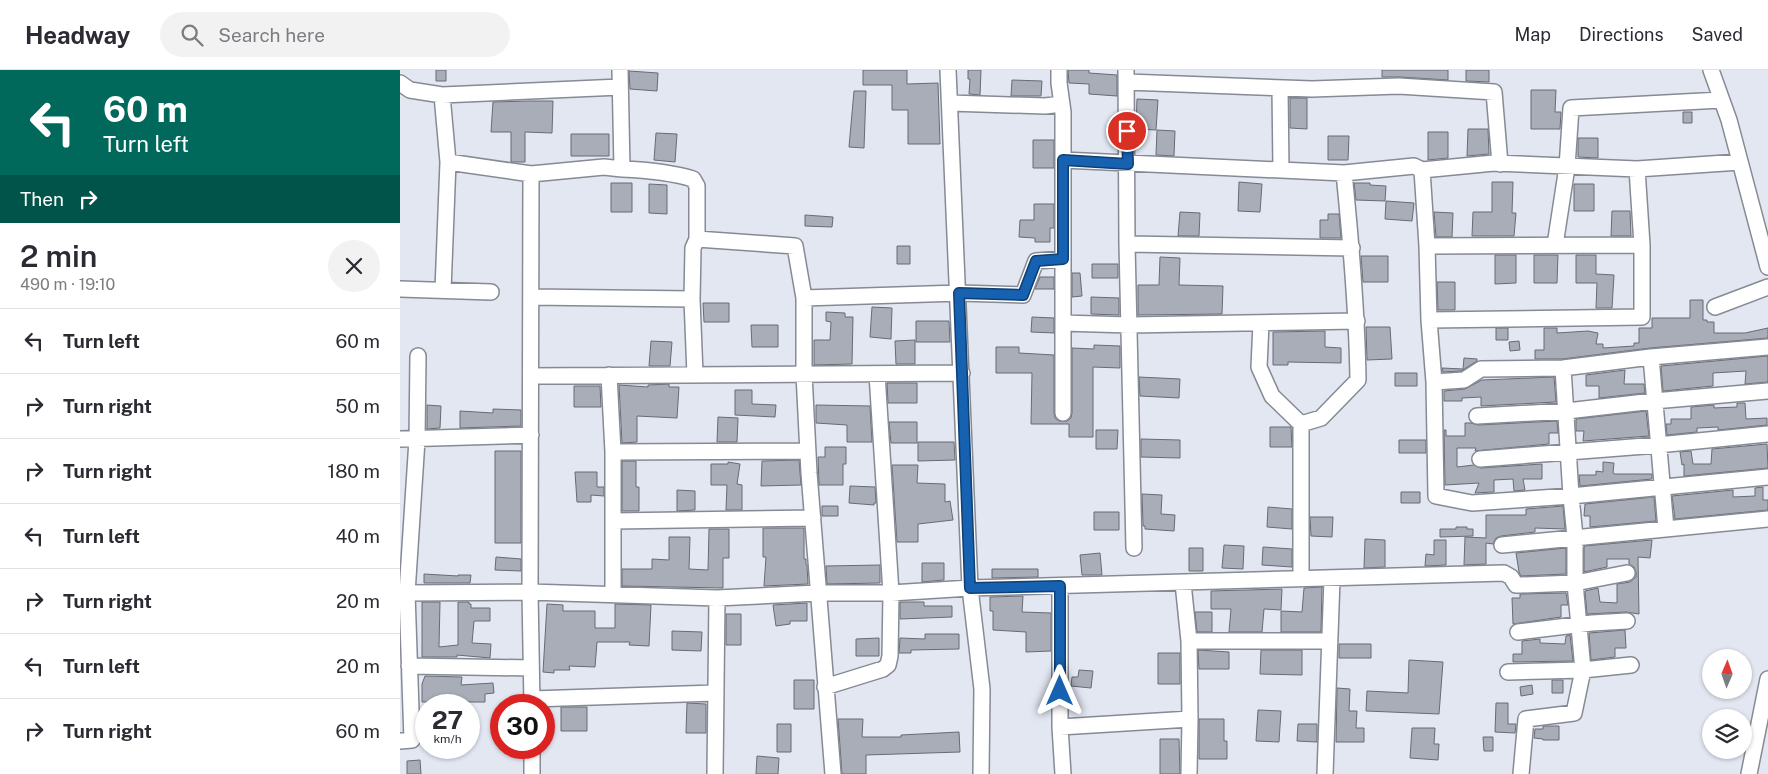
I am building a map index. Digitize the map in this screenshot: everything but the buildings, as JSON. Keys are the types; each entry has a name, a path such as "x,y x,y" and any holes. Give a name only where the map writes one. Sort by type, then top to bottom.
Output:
{"street":[{"path":"620,70 622,169"},
{"path":"948,70 959,293 970,588 982,689 981,774"},
{"path":"1059,70 1063,112 1063,413"},
{"path":"1711,70 1729,120 1768,267"},
{"path":"1134,548 1127,244 1127,76 1280,88 1312,89 1399,86 1494,92 1500,164"},
{"path":"400,83 410,90 442,95 620,87"},
{"path":"1280,88 1282,170"},
{"path":"442,95 448,162 443,290"},
{"path":"1555,245 1567,166 1571,108 1721,100"},
{"path":"950,103 1045,106 1062,104"},
{"path":"1063,160 1344,173 1414,166 1422,170 1500,164 1637,170 1740,162"},
{"path":"448,162 531,174 604,167 650,171 693,179 696,186 696,239 693,248 692,299 695,375"},
{"path":"1422,170 1434,382 1436,496 1472,503 1571,496 1768,477"},
{"path":"1429,320 1642,317 1642,244 1637,170"},
{"path":"1301,424 1321,418 1358,380 1357,321 1344,173"},
{"path":"531,174 530,592 532,694"},
{"path":"696,239 795,246 804,298 807,451 833,774"},
{"path":"1127,244 1352,248"},
{"path":"1427,246 1642,244"},
{"path":"804,298 959,293 1023,295 1036,261 1063,259"},
{"path":"1715,307 1768,287"},
{"path":"400,289 490,292"},
{"path":"531,297 692,299"},
{"path":"1063,323 1129,325 1357,321"},
{"path":"1262,323 1259,367 1272,396 1301,424 1301,580"},
{"path":"1434,382 1464,380 1481,369 1564,368 1651,357 1768,347"},
{"path":"400,741 412,740 407,593 417,440 418,356"},
{"path":"1651,357 1666,529"},
{"path":"1522,774 1526,720 1574,713 1583,670 1575,583 1575,537 1564,368"},
{"path":"531,376 962,373"},
{"path":"825,687 883,669 888,665 890,656 891,593 877,374"},
{"path":"609,375 613,452 613,595"},
{"path":"1477,416 1567,411 1768,391"},
{"path":"1480,459 1768,434"},
{"path":"400,440 531,435"},
{"path":"613,452 807,451"},
{"path":"613,521 813,518"},
{"path":"1502,545 1768,519"},
{"path":"407,593 530,592 717,598 817,593 891,593 970,588 1504,573 1516,585 1521,586 1575,583 1627,573"},
{"path":"1325,774 1332,579"},
{"path":"1183,583 1189,641 1189,774"},
{"path":"1060,586 1060,727 1063,774"},
{"path":"715,774 717,598"},
{"path":"1518,632 1580,624 1627,621"},
{"path":"1189,641 1330,641"},
{"path":"409,666 531,668"},
{"path":"1508,672 1583,670 1631,666"},
{"path":"1749,774 1766,702 1768,679"},
{"path":"555,701 715,693"},
{"path":"1060,727 1190,720"},
{"path":"532,759 532,774"}],"route":[{"path":"1060,691 1060,586 970,588 959,293 1023,295 1036,261 1063,259 1063,160 1128,164 1127,131"}]}
